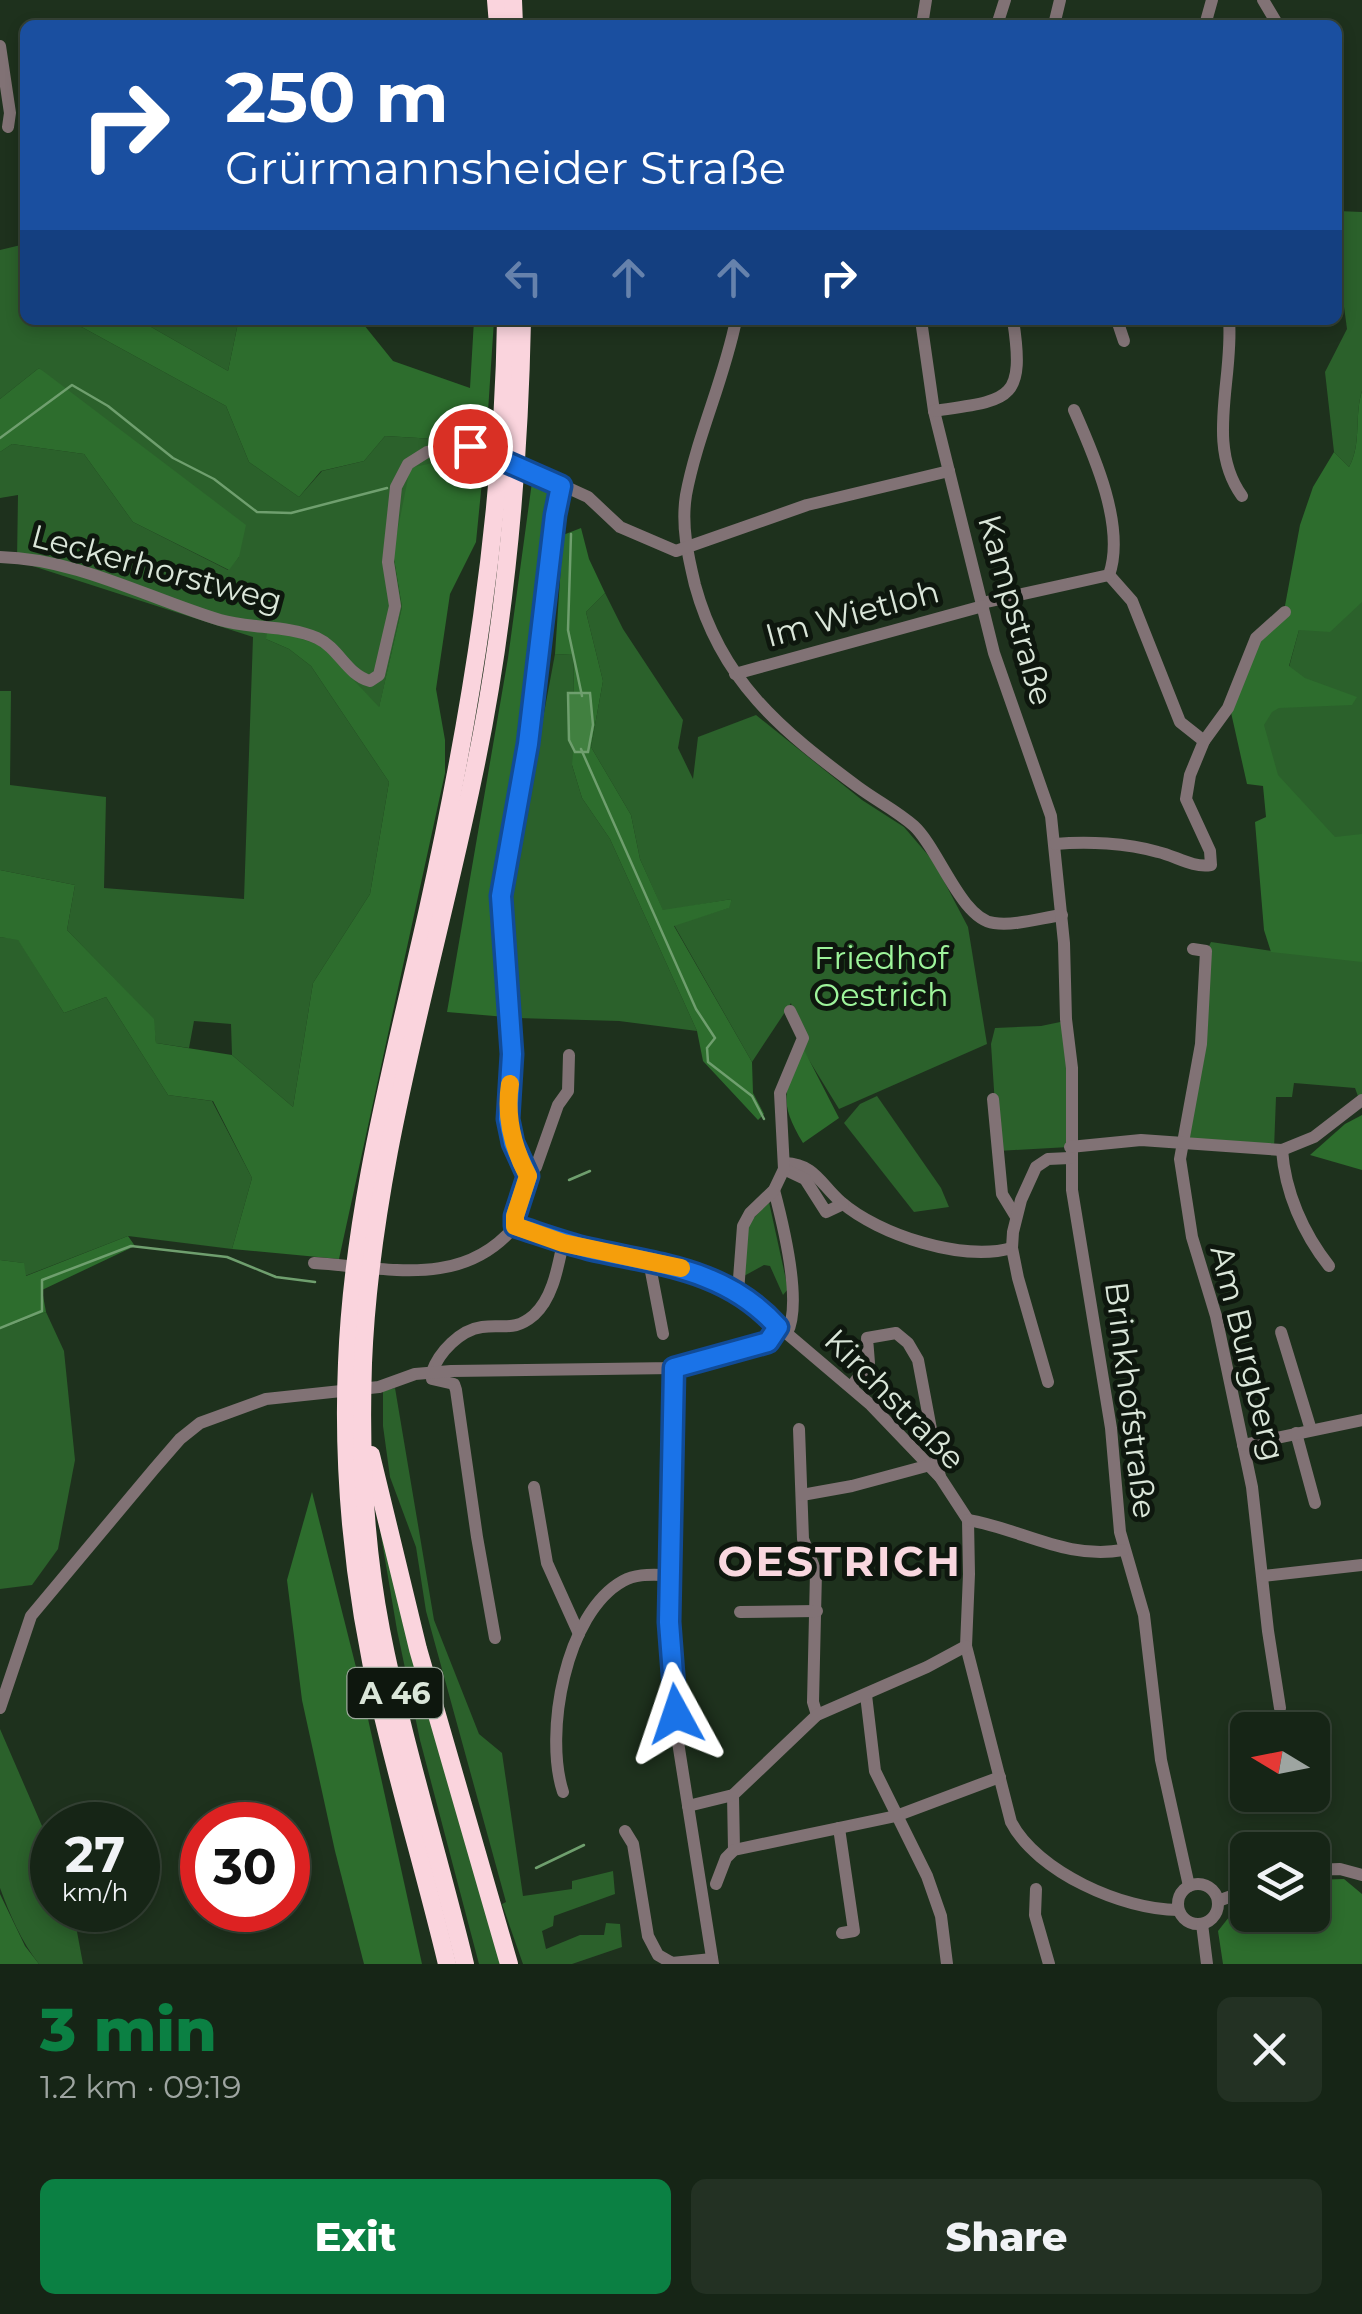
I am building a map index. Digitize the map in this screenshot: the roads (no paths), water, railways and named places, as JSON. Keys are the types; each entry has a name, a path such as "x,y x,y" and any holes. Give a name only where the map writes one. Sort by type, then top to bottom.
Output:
{"highway":[{"name":"A 46","path":"375,1184 406,1072 474,774 498,628 508,448 506,325"},
{"name":"A 46","path":"508,448 520,411 522,325"},
{"path":"520,411 531,367"},
{"name":"A 46","path":"465,1964 415,1779 381,1628 354,1415 350,1320 484,614 494,514 506,475"},
{"path":"480,558 494,514"},
{"path":"448,813 453,722"},
{"name":"A 46","path":"354,1415 348,1507 366,1634 381,1710 447,1964"},
{"path":"354,1415 509,1964"}],"street":[{"path":"0,46 10,113 8,127"},
{"path":"735,325 691,474 684,518 686,547 702,608 722,653 772,718 925,836 970,910 994,923 1062,914"},
{"name":"Kampstraße","path":"921,325 934,410 997,664 1043,786 1055,844 1062,914"},
{"path":"934,410 999,400 1012,386 1018,373 1013,325"},
{"path":"1119,325 1124,341"},
{"path":"1229,325 1230,365 1222,437 1232,481 1242,496"},
{"path":"1074,410 1102,484 1113,528 1115,548 1108,576 1132,601 1180,722 1204,741"},
{"name":"Leckerhorstweg","path":"0,557 44,561 123,584 219,620 319,639 358,677 370,681 378,675 395,606 388,562 396,487 408,464 427,452 470,446 588,497 632,533 676,551 686,547"},
{"path":"686,547 807,504 949,471"},
{"path":"528,1176 513,1143 508,1119 512,1054 501,896 528,744 561,486"},
{"name":"Im Wietloh","path":"735,674 982,604 1108,576"},
{"path":"1055,844 1084,843 1156,851 1197,865 1211,865 1210,852 1186,792 1195,758 1228,708 1256,638 1285,612"},
{"name":"Brinkhofstraße","path":"1062,914 1072,1097 1072,1190 1111,1428 1123,1550 1144,1615 1161,1760 1189,1886"},
{"name":"Am Burgberg","path":"1192,949 1206,951 1206,971 1200,1044 1180,1159 1192,1237 1216,1316 1252,1487 1280,1708"},
{"path":"738,1292 743,1226 750,1213 774,1190 785,1163 780,1092 803,1038 790,1011"},
{"path":"314,1263 369,1266 405,1274 445,1268 482,1255 515,1226 528,1176 536,1167 558,1105 568,1090 569,1055"},
{"path":"993,1099 1002,1194 1016,1217"},
{"path":"1048,1382 1027,1316 1012,1248 1016,1217 1036,1168 1048,1159 1117,1140 1282,1150 1314,1137 1362,1100"},
{"path":"1282,1150 1298,1215 1309,1240 1329,1266"},
{"path":"785,1163 810,1168 843,1204 884,1229 936,1246 981,1252 1012,1248"},
{"path":"785,1163 805,1180 826,1212 843,1204"},
{"path":"0,1708 31,1616 166,1454 200,1422 266,1399 379,1387 415,1374 674,1368 768,1342 794,1316 794,1290 774,1190"},
{"name":"Kirchstraße","path":"515,1226 563,1243 675,1266 738,1292 851,1387 930,1465 968,1520 966,1646 1016,1833 1030,1849 1080,1882 1139,1905 1178,1910"},
{"path":"495,1638 456,1390 454,1384 432,1379 432,1372 438,1358 464,1334 486,1326 508,1328 533,1316 549,1293 563,1243"},
{"path":"649,1261 663,1334"},
{"path":"851,1387 869,1363 867,1338 887,1332 902,1336 918,1360 940,1477"},
{"path":"1281,1332 1311,1430"},
{"path":"625,1831 632,1844 653,1950 672,1963 713,1961 671,1672 674,1368"},
{"path":"1243,1445 1362,1420"},
{"path":"799,1430 803,1539 816,1572 813,1702 817,1716"},
{"path":"1296,1433 1315,1503"},
{"path":"802,1494 868,1483 930,1465"},
{"path":"534,1486 547,1563 580,1634"},
{"path":"968,1520 1069,1550 1123,1550"},
{"path":"1263,1576 1362,1565"},
{"path":"563,1792 556,1769 557,1720 563,1684 580,1634 598,1604 616,1586 634,1576 669,1575"},
{"path":"740,1612 817,1611"},
{"path":"688,1806 733,1795 817,1716 966,1646"},
{"path":"866,1694 875,1771 927,1876 941,1916 947,1964"},
{"path":"716,1884 726,1858 734,1850 896,1816 1000,1778"},
{"path":"733,1795 734,1850"},
{"path":"839,1828 854,1931 842,1933"},
{"path":"1330,1869 1362,1876"},
{"path":"1189,1886 1209,1888 1218,1901 1213,1918 1202,1924 1188,1922 1178,1910 1179,1896 1189,1886"},
{"path":"1036,1888 1035,1915 1049,1964"},
{"path":"1218,1901 1230,1897"},
{"path":"1202,1924 1206,1964"}],"waterway":[{"path":"0,438 72,385 108,406 173,458 214,479 257,512 291,513 387,488"},
{"path":"571,534 568,630 582,696"},
{"path":"581,749 696,1009 715,1038 707,1048 708,1062 752,1096 764,1119"},
{"path":"569,1180 590,1171"},
{"path":"0,1328 42,1311 42,1280 131,1246 227,1257 276,1277 315,1282"},
{"path":"536,1868 584,1845"}],"district":[{"name":"OESTRICH","path":"840,1561"}],"park label":[{"name":"Friedhof Oestrich","path":"881,976"}]}
